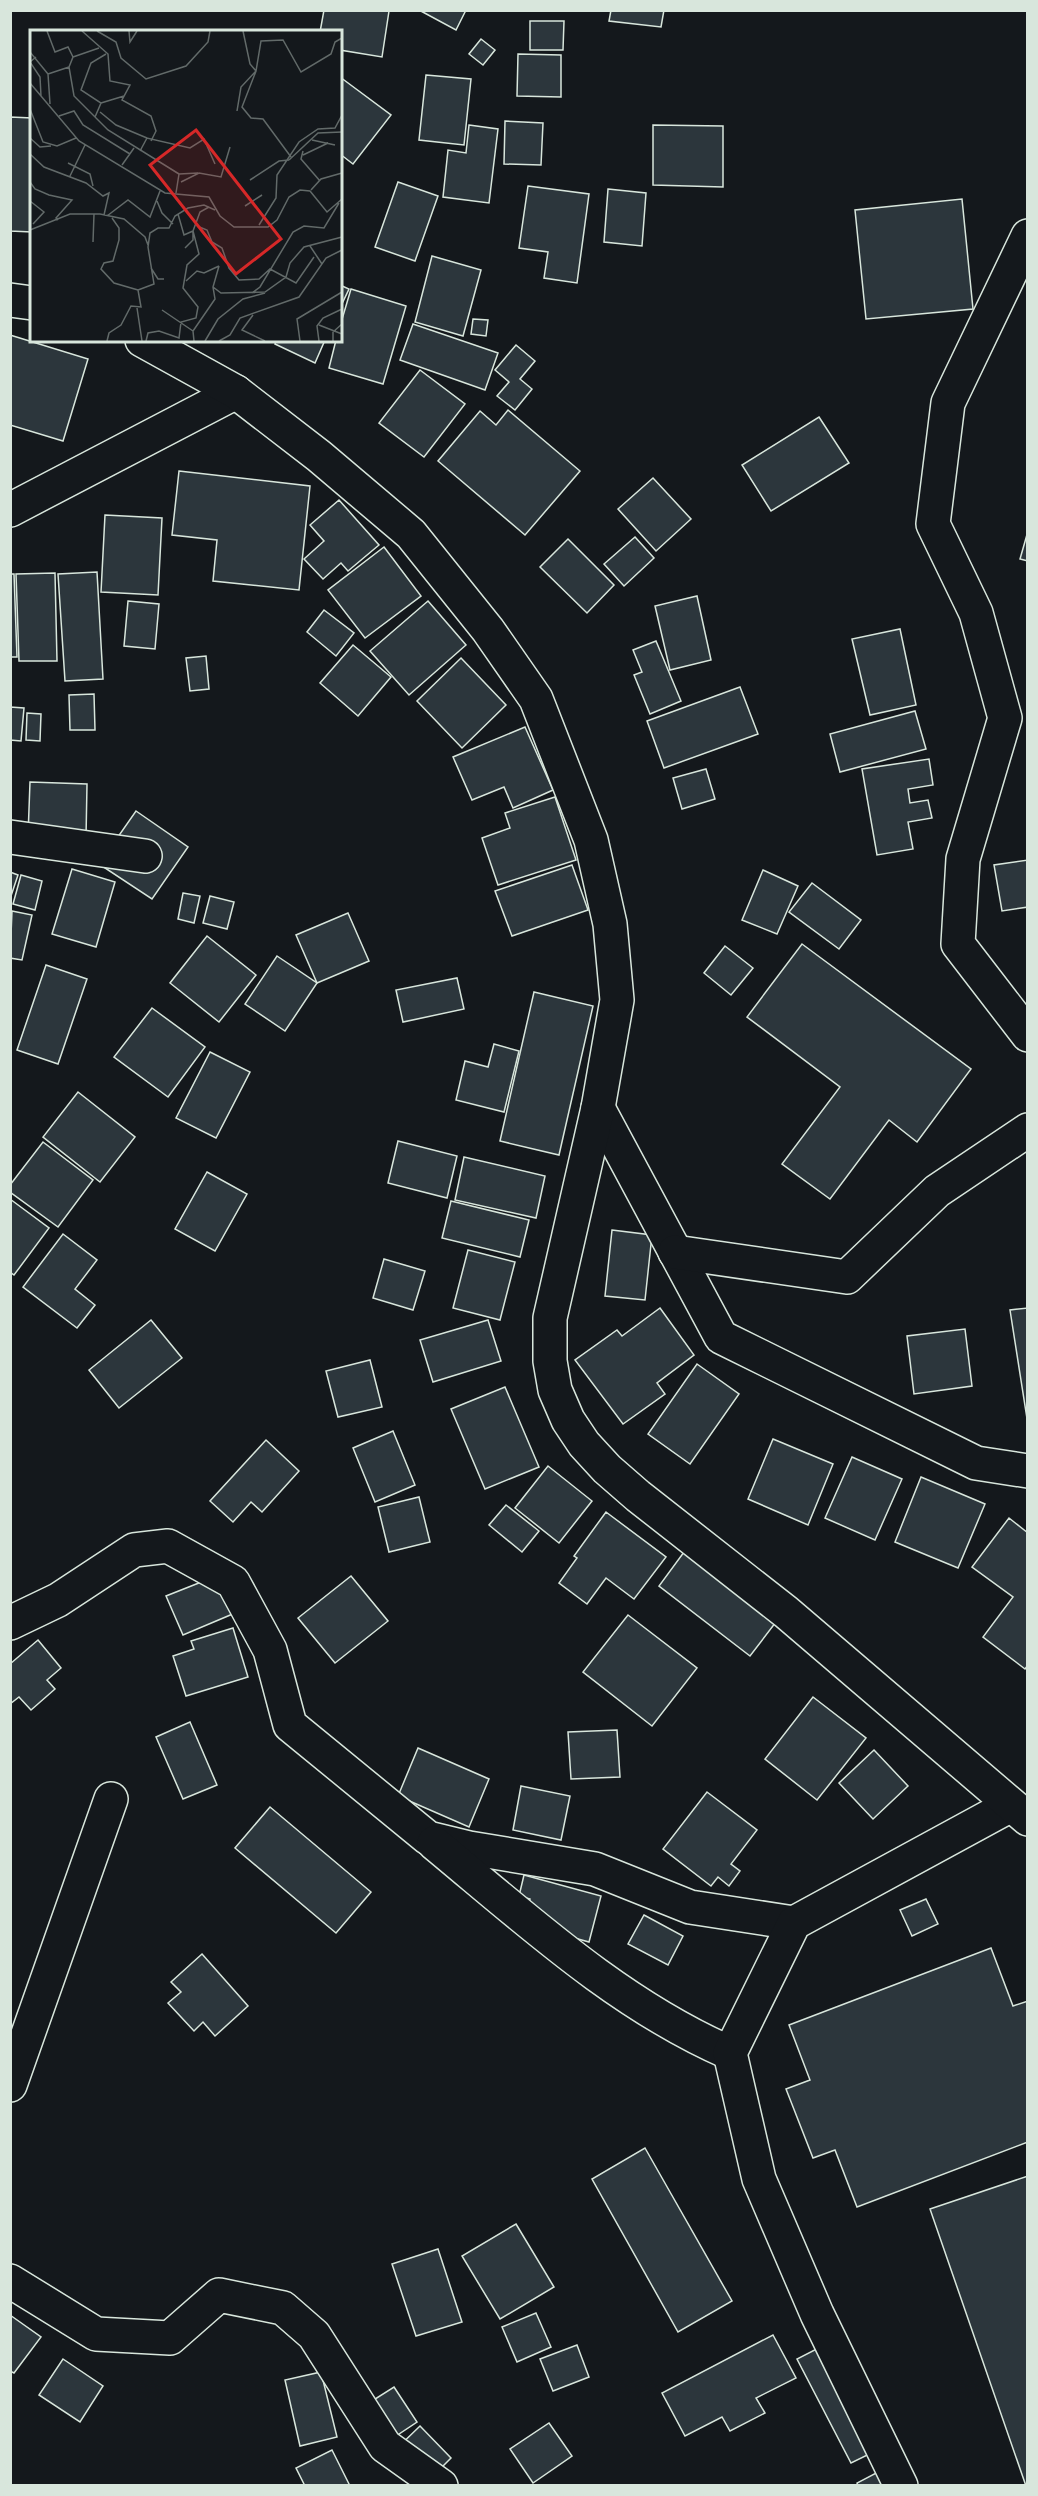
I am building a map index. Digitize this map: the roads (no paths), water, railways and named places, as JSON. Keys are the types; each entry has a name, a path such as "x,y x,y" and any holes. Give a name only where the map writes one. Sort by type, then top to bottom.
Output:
{"main road":[{"path":"1028,236 948,403 933,524 976,613 1005,718 963,859 958,945 1028,1035"},
{"path":"10,300 30,303"},
{"path":"146,342 236,392 319,456 411,534 488,630 536,699 591,840 610,924 617,1000 598,1108 550,1318 550,1361 555,1390 568,1420 584,1444 638,1496 786,1612 1019,1812 794,1923 690,1907 595,1869 469,1848 428,1838"},
{"path":"10,510 236,392"},
{"path":"10,837 146,856"},
{"path":"598,1108 721,1337 976,1463 1028,1471"},
{"path":"675,1252 847,1276 937,1191 1028,1130"},
{"path":"10,1623 58,1600 134,1550 168,1546 233,1582 270,1650 290,1725 576,1958 638,2002 695,2038 730,2053"},
{"path":"10,2085 111,1799"},
{"path":"794,1923 730,2053 759,2179 817,2314 901,2486"},
{"path":"10,2281 96,2334 170,2338 219,2295 283,2308 314,2335 385,2446 441,2486"}]}
